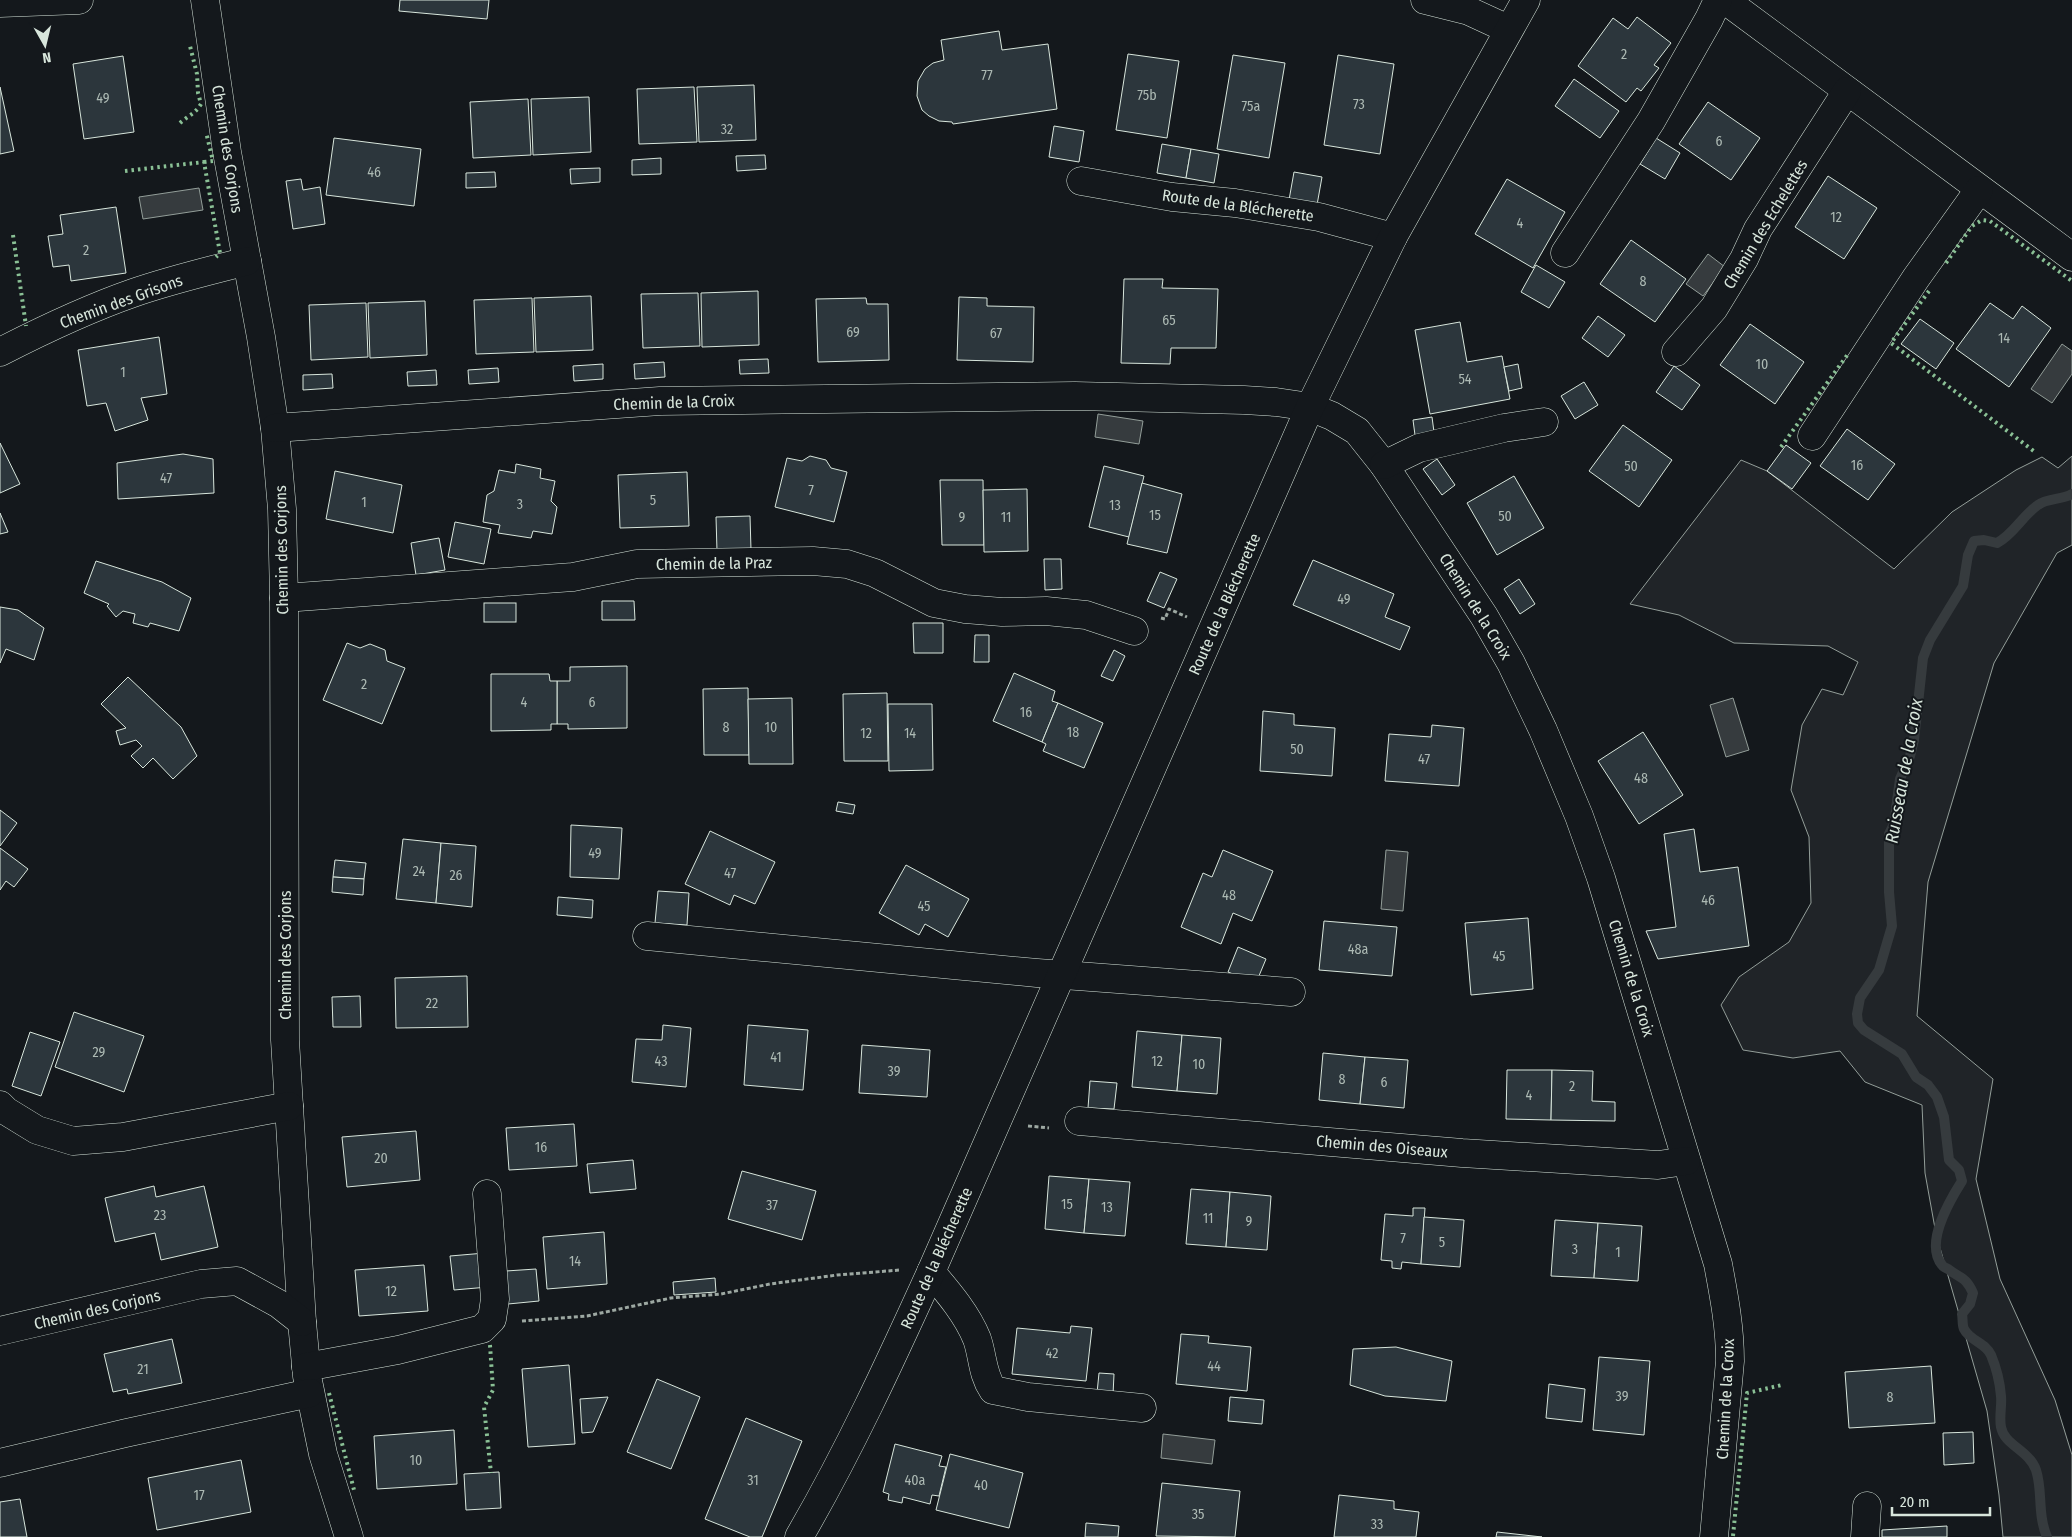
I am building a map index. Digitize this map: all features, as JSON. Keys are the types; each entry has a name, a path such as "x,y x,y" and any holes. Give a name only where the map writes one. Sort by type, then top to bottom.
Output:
{"street":[{"path":"0,2 79,0"},
{"name":"Chemin des Corjons","path":"205,0 227,152 275,428 282,509 284,598 285,1040 302,1322 308,1380 323,1454 349,1537"},
{"path":"1425,0 1469,11 1508,29"},
{"name":"Route de la Blécherette","path":"799,1537 875,1395 920,1272 1061,973 1310,407 1393,237 1508,29 1526,0"},
{"path":"1565,253 1651,121 1718,0"},
{"path":"1725,0 1979,190 2072,257"},
{"name":"Chemin des Echelettes","path":"1676,352 1714,308 1744,260 1758,229 1848,91"},
{"name":"Route de la Blécherette","path":"1081,180 1172,197 1235,203 1319,217 1393,237"},
{"path":"1812,436 1916,278 1979,190"},
{"name":"Chemin des Grisons","path":"0,352 74,316 133,293 180,278 247,261"},
{"name":"Chemin de la Croix","path":"275,428 480,412 660,401 1074,396 1260,401 1310,407 1332,416 1357,431 1384,465 1484,616 1511,663 1543,730 1580,816 1601,878 1718,1264 1730,1336 1729,1370 1714,1537"},
{"path":"1384,465 1419,448 1486,432 1544,422"},
{"name":"Chemin de la Praz","path":"284,598 574,577 637,564 813,561 847,564 875,573 934,603 1002,612 1046,611 1086,614 1134,631"},
{"path":"647,936 1027,972 1061,973 1292,992"},
{"path":"0,1105 6,1111 38,1130 73,1141 124,1137 288,1106"},
{"name":"Chemin des Oiseaux","path":"1079,1121 1462,1153 1658,1165 1686,1161"},
{"path":"0,1463 145,1428 308,1380 398,1350 482,1329 492,1319 495,1299 487,1194"},
{"path":"920,1272 964,1313 977,1339 986,1379 993,1390 1028,1397 1142,1408"},
{"name":"Chemin des Corjons","path":"0,1331 200,1284 237,1280 279,1304 302,1322"},
{"path":"1865,1537 1867,1506"}],"path":[{"path":"482,1329 524,1321 587,1316 672,1298 721,1294 770,1284 837,1274 892,1270 920,1272"}],"shaded area":[{"path":"199,188 203,210 143,219 139,197"},
{"path":"1708,254 1725,267 1703,296 1686,284"},
{"path":"2062,344 2072,351 2072,374 2052,403 2031,389"},
{"path":"1098,414 1143,421 1139,444 1095,437"},
{"path":"2072,456 2072,545 2057,553 1994,663 1928,882 1917,1016 1993,1079 1976,1179 2000,1279 2055,1400 2072,1455 2072,1537 2003,1537 1987,1411 1936,1234 1925,1173 1922,1105 1865,1082 1840,1051 1793,1058 1743,1050 1721,1005 1739,977 1789,942 1811,903 1809,837 1791,790 1802,725 1822,689 1843,695 1858,662 1828,646 1734,643 1679,615 1630,604 1741,460 1767,471 1894,569 1952,512 2016,470 2042,457 2058,468"},
{"path":"1733,698 1749,750 1726,757 1710,705"},
{"path":"1386,850 1408,852 1403,911 1381,909"},
{"path":"1163,1434 1215,1440 1212,1464 1161,1458"}],"building":[{"path":"400,0 489,0 487,19 399,11"},
{"path":"1637,17 1671,43 1654,65 1659,68 1641,91 1637,88 1626,102 1578,66 1613,18 1628,29"},
{"path":"999,31 1002,50 1048,44 1057,109 953,124 952,122 939,121 922,110 917,96 918,81 925,69 933,63 944,60 941,40"},
{"path":"1128,54 1179,61 1167,138 1116,130"},
{"path":"1233,55 1285,63 1269,158 1217,149"},
{"path":"1338,55 1394,64 1380,154 1324,145"},
{"path":"123,56 134,132 84,139 73,64"},
{"path":"1574,79 1619,111 1600,138 1555,106"},
{"path":"754,85 756,140 699,142 697,87"},
{"path":"0,87 14,151 0,154"},
{"path":"694,87 697,142 639,144 637,89"},
{"path":"589,97 591,152 533,155 531,99"},
{"path":"528,99 531,155 473,158 470,102"},
{"path":"1708,102 1760,138 1731,180 1679,144"},
{"path":"1054,126 1084,131 1079,162 1049,157"},
{"path":"334,138 421,149 414,206 326,195"},
{"path":"1656,138 1680,153 1665,179 1640,164"},
{"path":"1162,144 1191,149 1186,178 1157,173"},
{"path":"1191,149 1219,154 1214,183 1186,178"},
{"path":"765,155 766,169 737,171 736,156"},
{"path":"661,158 661,174 632,175 632,160"},
{"path":"600,168 600,182 571,184 570,169"},
{"path":"495,172 496,187 466,188 466,173"},
{"path":"1294,172 1322,177 1317,205 1289,200"},
{"path":"1828,176 1877,208 1844,259 1795,227"},
{"path":"301,179 303,190 320,187 325,224 293,229 286,181"},
{"path":"1507,179 1565,212 1533,268 1475,234"},
{"path":"116,207 126,273 71,281 69,265 53,267 48,236 63,234 60,215"},
{"path":"1631,240 1686,279 1655,322 1600,284"},
{"path":"1536,265 1565,282 1549,308 1521,292"},
{"path":"1124,279 1163,279 1162,288 1218,289 1216,348 1171,348 1170,364 1121,363"},
{"path":"758,291 759,345 702,347 701,293"},
{"path":"698,293 700,346 643,348 641,294"},
{"path":"591,296 593,350 536,352 534,298"},
{"path":"959,297 987,298 987,306 1034,307 1033,362 957,360"},
{"path":"532,298 534,352 476,354 474,300"},
{"path":"866,298 867,304 888,304 889,360 818,362 816,299"},
{"path":"425,301 427,355 370,358 368,303"},
{"path":"366,303 368,357 311,360 309,305"},
{"path":"1990,303 2013,319 2022,306 2051,328 2009,387 1956,349"},
{"path":"1598,316 1625,335 1608,357 1582,338"},
{"path":"1920,319 1954,343 1936,369 1901,344"},
{"path":"1460,322 1467,362 1502,356 1510,399 1430,414 1415,330"},
{"path":"1750,324 1804,362 1775,404 1720,365"},
{"path":"159,337 167,394 141,398 148,420 115,431 106,403 87,406 78,350"},
{"path":"768,359 769,373 740,374 739,360"},
{"path":"664,362 665,377 635,379 634,364"},
{"path":"603,364 603,379 574,381 573,366"},
{"path":"1518,364 1522,388 1509,391 1504,367"},
{"path":"1674,366 1700,385 1682,410 1656,392"},
{"path":"498,368 499,382 469,384 468,370"},
{"path":"436,370 437,385 408,386 407,372"},
{"path":"332,374 333,388 303,390 303,375"},
{"path":"1584,382 1598,405 1575,419 1561,396"},
{"path":"1432,417 1434,432 1415,435 1413,420"},
{"path":"1623,425 1672,460 1639,507 1589,471"},
{"path":"1847,429 1895,464 1868,500 1820,466"},
{"path":"0,443 20,484 0,493"},
{"path":"1786,445 1811,463 1792,489 1767,471"},
{"path":"183,454 213,459 214,493 118,499 117,463"},
{"path":"810,456 826,460 831,468 847,472 834,522 775,507 787,458 802,461"},
{"path":"1437,459 1455,485 1442,495 1423,469"},
{"path":"516,464 541,469 540,478 555,481 551,501 557,507 552,534 533,531 531,538 498,533 500,525 483,522 487,495 494,491 499,470 515,473"},
{"path":"1104,466 1144,476 1129,537 1089,527"},
{"path":"335,471 402,485 393,533 326,519"},
{"path":"687,472 689,526 620,528 618,475"},
{"path":"1514,476 1544,528 1497,555 1467,503"},
{"path":"940,480 983,480 984,545 942,545"},
{"path":"1142,483 1182,494 1167,553 1127,544"},
{"path":"1027,489 1028,551 984,552 983,490"},
{"path":"0,513 8,532 0,534"},
{"path":"750,516 751,550 717,551 716,517"},
{"path":"455,522 491,529 484,564 448,557"},
{"path":"439,538 445,570 416,575 411,543"},
{"path":"1044,559 1061,559 1062,589 1045,590"},
{"path":"1313,560 1394,594 1385,617 1410,627 1400,650 1293,605"},
{"path":"96,561 162,582 191,598 179,631 150,623 148,627 133,623 135,614 123,611 116,617 107,606 109,604 84,593"},
{"path":"1160,572 1177,579 1164,608 1147,601"},
{"path":"1519,579 1535,604 1520,614 1504,589"},
{"path":"602,601 634,601 635,620 602,620"},
{"path":"484,603 516,603 516,622 484,622"},
{"path":"0,607 18,610 44,628 34,660 6,649 0,663"},
{"path":"913,623 943,623 943,653 914,653"},
{"path":"975,635 989,635 989,662 974,662"},
{"path":"347,643 360,648 370,644 385,650 387,661 405,668 382,724 323,700"},
{"path":"1114,650 1125,656 1113,681 1101,676"},
{"path":"627,666 627,728 568,729 568,724 557,724 557,681 570,681 570,667"},
{"path":"1014,673 1055,691 1052,701 1058,703 1042,742 993,721"},
{"path":"491,674 549,674 550,681 557,681 557,724 551,724 551,730 491,731"},
{"path":"128,677 181,727 197,756 173,779 153,758 143,768 131,756 142,746 136,740 120,745 116,731 126,728 101,704"},
{"path":"748,688 749,755 704,755 703,689"},
{"path":"887,693 888,761 844,761 843,694"},
{"path":"792,698 793,764 749,764 748,699"},
{"path":"1058,703 1103,723 1084,768 1043,751 1046,744 1042,742"},
{"path":"888,704 932,704 933,770 889,771"},
{"path":"1263,711 1294,714 1294,725 1335,728 1332,776 1260,771"},
{"path":"1432,725 1464,728 1459,786 1385,781 1389,734 1431,737"},
{"path":"1643,732 1683,795 1639,824 1598,761"},
{"path":"838,802 855,805 853,814 836,811"},
{"path":"0,810 17,823 0,846"},
{"path":"571,825 622,828 619,879 570,877"},
{"path":"1694,829 1700,872 1738,867 1749,946 1658,959 1646,931 1676,927 1664,834"},
{"path":"710,831 775,862 755,904 734,895 730,905 685,884"},
{"path":"403,839 441,843 436,903 396,899"},
{"path":"441,843 476,846 472,907 436,903"},
{"path":"0,848 28,869 14,887 6,881 0,890"},
{"path":"1223,850 1273,871 1252,921 1233,913 1221,944 1181,927 1203,873 1212,877"},
{"path":"335,860 366,863 364,879 333,877"},
{"path":"906,865 969,899 948,937 925,924 919,935 879,913"},
{"path":"333,877 364,879 363,895 332,892"},
{"path":"658,891 689,893 687,925 655,923"},
{"path":"558,897 593,900 592,918 557,915"},
{"path":"1528,918 1533,989 1471,995 1465,923"},
{"path":"1324,921 1397,927 1392,976 1319,970"},
{"path":"1238,947 1266,959 1256,983 1228,972"},
{"path":"467,976 468,1027 396,1028 395,978"},
{"path":"360,996 361,1027 333,1027 332,997"},
{"path":"74,1012 144,1036 124,1092 55,1067"},
{"path":"663,1025 691,1028 686,1087 632,1082 636,1039 662,1040"},
{"path":"748,1025 808,1030 803,1090 744,1085"},
{"path":"1137,1031 1182,1035 1177,1091 1132,1087"},
{"path":"30,1032 60,1042 41,1096 12,1086"},
{"path":"1182,1035 1221,1038 1217,1094 1177,1091"},
{"path":"862,1045 930,1050 927,1097 859,1093"},
{"path":"1323,1053 1365,1057 1360,1104 1319,1100"},
{"path":"1365,1057 1408,1060 1404,1108 1360,1104"},
{"path":"1507,1070 1552,1070 1551,1120 1506,1119"},
{"path":"1552,1070 1593,1071 1592,1101 1615,1102 1615,1121 1551,1120"},
{"path":"1090,1081 1117,1083 1114,1109 1088,1108"},
{"path":"574,1124 577,1166 509,1170 506,1128"},
{"path":"416,1131 420,1180 347,1187 342,1137"},
{"path":"633,1160 636,1189 590,1193 587,1164"},
{"path":"742,1171 816,1191 802,1240 728,1219"},
{"path":"1049,1176 1089,1179 1084,1233 1045,1229"},
{"path":"1089,1179 1130,1182 1125,1236 1084,1233"},
{"path":"154,1186 156,1197 204,1186 218,1247 161,1260 155,1233 115,1242 105,1198"},
{"path":"1191,1189 1230,1192 1226,1247 1186,1244"},
{"path":"1230,1192 1271,1196 1267,1250 1226,1247"},
{"path":"1413,1208 1425,1208 1421,1264 1402,1262 1401,1269 1392,1268 1392,1261 1381,1260 1385,1214 1413,1216"},
{"path":"1424,1217 1464,1220 1460,1267 1421,1264"},
{"path":"1555,1220 1598,1223 1594,1278 1551,1276"},
{"path":"1598,1223 1642,1226 1638,1281 1594,1278"},
{"path":"604,1232 607,1284 547,1289 543,1237"},
{"path":"485,1253 488,1287 454,1290 450,1256"},
{"path":"424,1265 428,1311 359,1316 355,1270"},
{"path":"536,1269 539,1301 508,1304 506,1271"},
{"path":"715,1278 716,1292 674,1295 673,1282"},
{"path":"1071,1326 1092,1328 1086,1381 1012,1374 1017,1328 1070,1333"},
{"path":"1181,1334 1209,1336 1208,1343 1251,1347 1247,1391 1176,1384"},
{"path":"172,1339 182,1383 128,1394 127,1389 113,1392 104,1354"},
{"path":"1396,1347 1452,1361 1446,1401 1385,1396 1350,1385 1353,1349"},
{"path":"1599,1357 1650,1361 1644,1435 1593,1430"},
{"path":"569,1365 575,1444 528,1447 522,1369"},
{"path":"1931,1366 1935,1423 1849,1428 1845,1372"},
{"path":"1099,1373 1114,1374 1113,1395 1097,1393"},
{"path":"657,1379 700,1397 671,1469 627,1452"},
{"path":"1549,1384 1585,1389 1582,1422 1546,1418"},
{"path":"608,1397 593,1432 582,1433 580,1399"},
{"path":"1230,1397 1264,1400 1262,1424 1228,1421"},
{"path":"746,1418 802,1441 762,1537 750,1537 705,1519"},
{"path":"454,1430 457,1484 377,1489 374,1436"},
{"path":"1973,1432 1974,1463 1944,1465 1943,1433"},
{"path":"895,1444 942,1456 939,1466 946,1467 939,1496 932,1495 930,1504 903,1497 902,1503 888,1500 889,1494 883,1492"},
{"path":"950,1454 1023,1473 1009,1528 936,1510"},
{"path":"241,1460 251,1512 157,1530 148,1478"},
{"path":"499,1472 501,1508 466,1510 464,1474"},
{"path":"1162,1483 1240,1491 1235,1537 1156,1536"},
{"path":"1339,1495 1394,1501 1394,1509 1419,1512 1416,1537 1334,1537"},
{"path":"20,1499 27,1537 0,1537 0,1502"},
{"path":"1086,1523 1119,1526 1118,1537 1085,1537"},
{"path":"1947,1526 1947,1537 1882,1537 1882,1530"},
{"path":"1497,1532 1542,1537 1496,1537"}],"waterway":[{"name":"Ruisseau de la Croix","path":"2047,1537 2042,1519 2036,1470 2028,1457 2007,1438 2001,1427 2000,1391 1991,1355 1963,1327 1962,1314 1970,1304 1973,1293 1965,1281 1942,1266 1937,1256 1937,1234 1951,1199 1962,1181 1959,1170 1949,1160 1944,1117 1937,1097 1928,1085 1916,1077 1902,1054 1864,1030 1858,1023 1857,1014 1860,998 1879,970 1892,926 1889,892 1889,834 1894,824 1900,779 1910,756 1914,740 1923,658 1930,640 1963,586 1968,555 1974,541 1984,540 1997,543 2008,535 2038,505 2072,494"}],"hedge":[{"path":"180,123 201,104 198,93 197,74 190,46"},
{"path":"204,162 213,161 206,132"},
{"path":"125,171 204,162 220,253 216,257"},
{"path":"1946,263 1972,226 1982,220 1990,221 2072,281"},
{"path":"13,235 26,326"},
{"path":"1929,291 1891,343 2035,452"},
{"path":"1781,447 1848,354"},
{"path":"490,1345 493,1390 484,1407 491,1473"},
{"path":"1733,1536 1747,1393 1782,1385"},
{"path":"329,1393 354,1490"}]}
